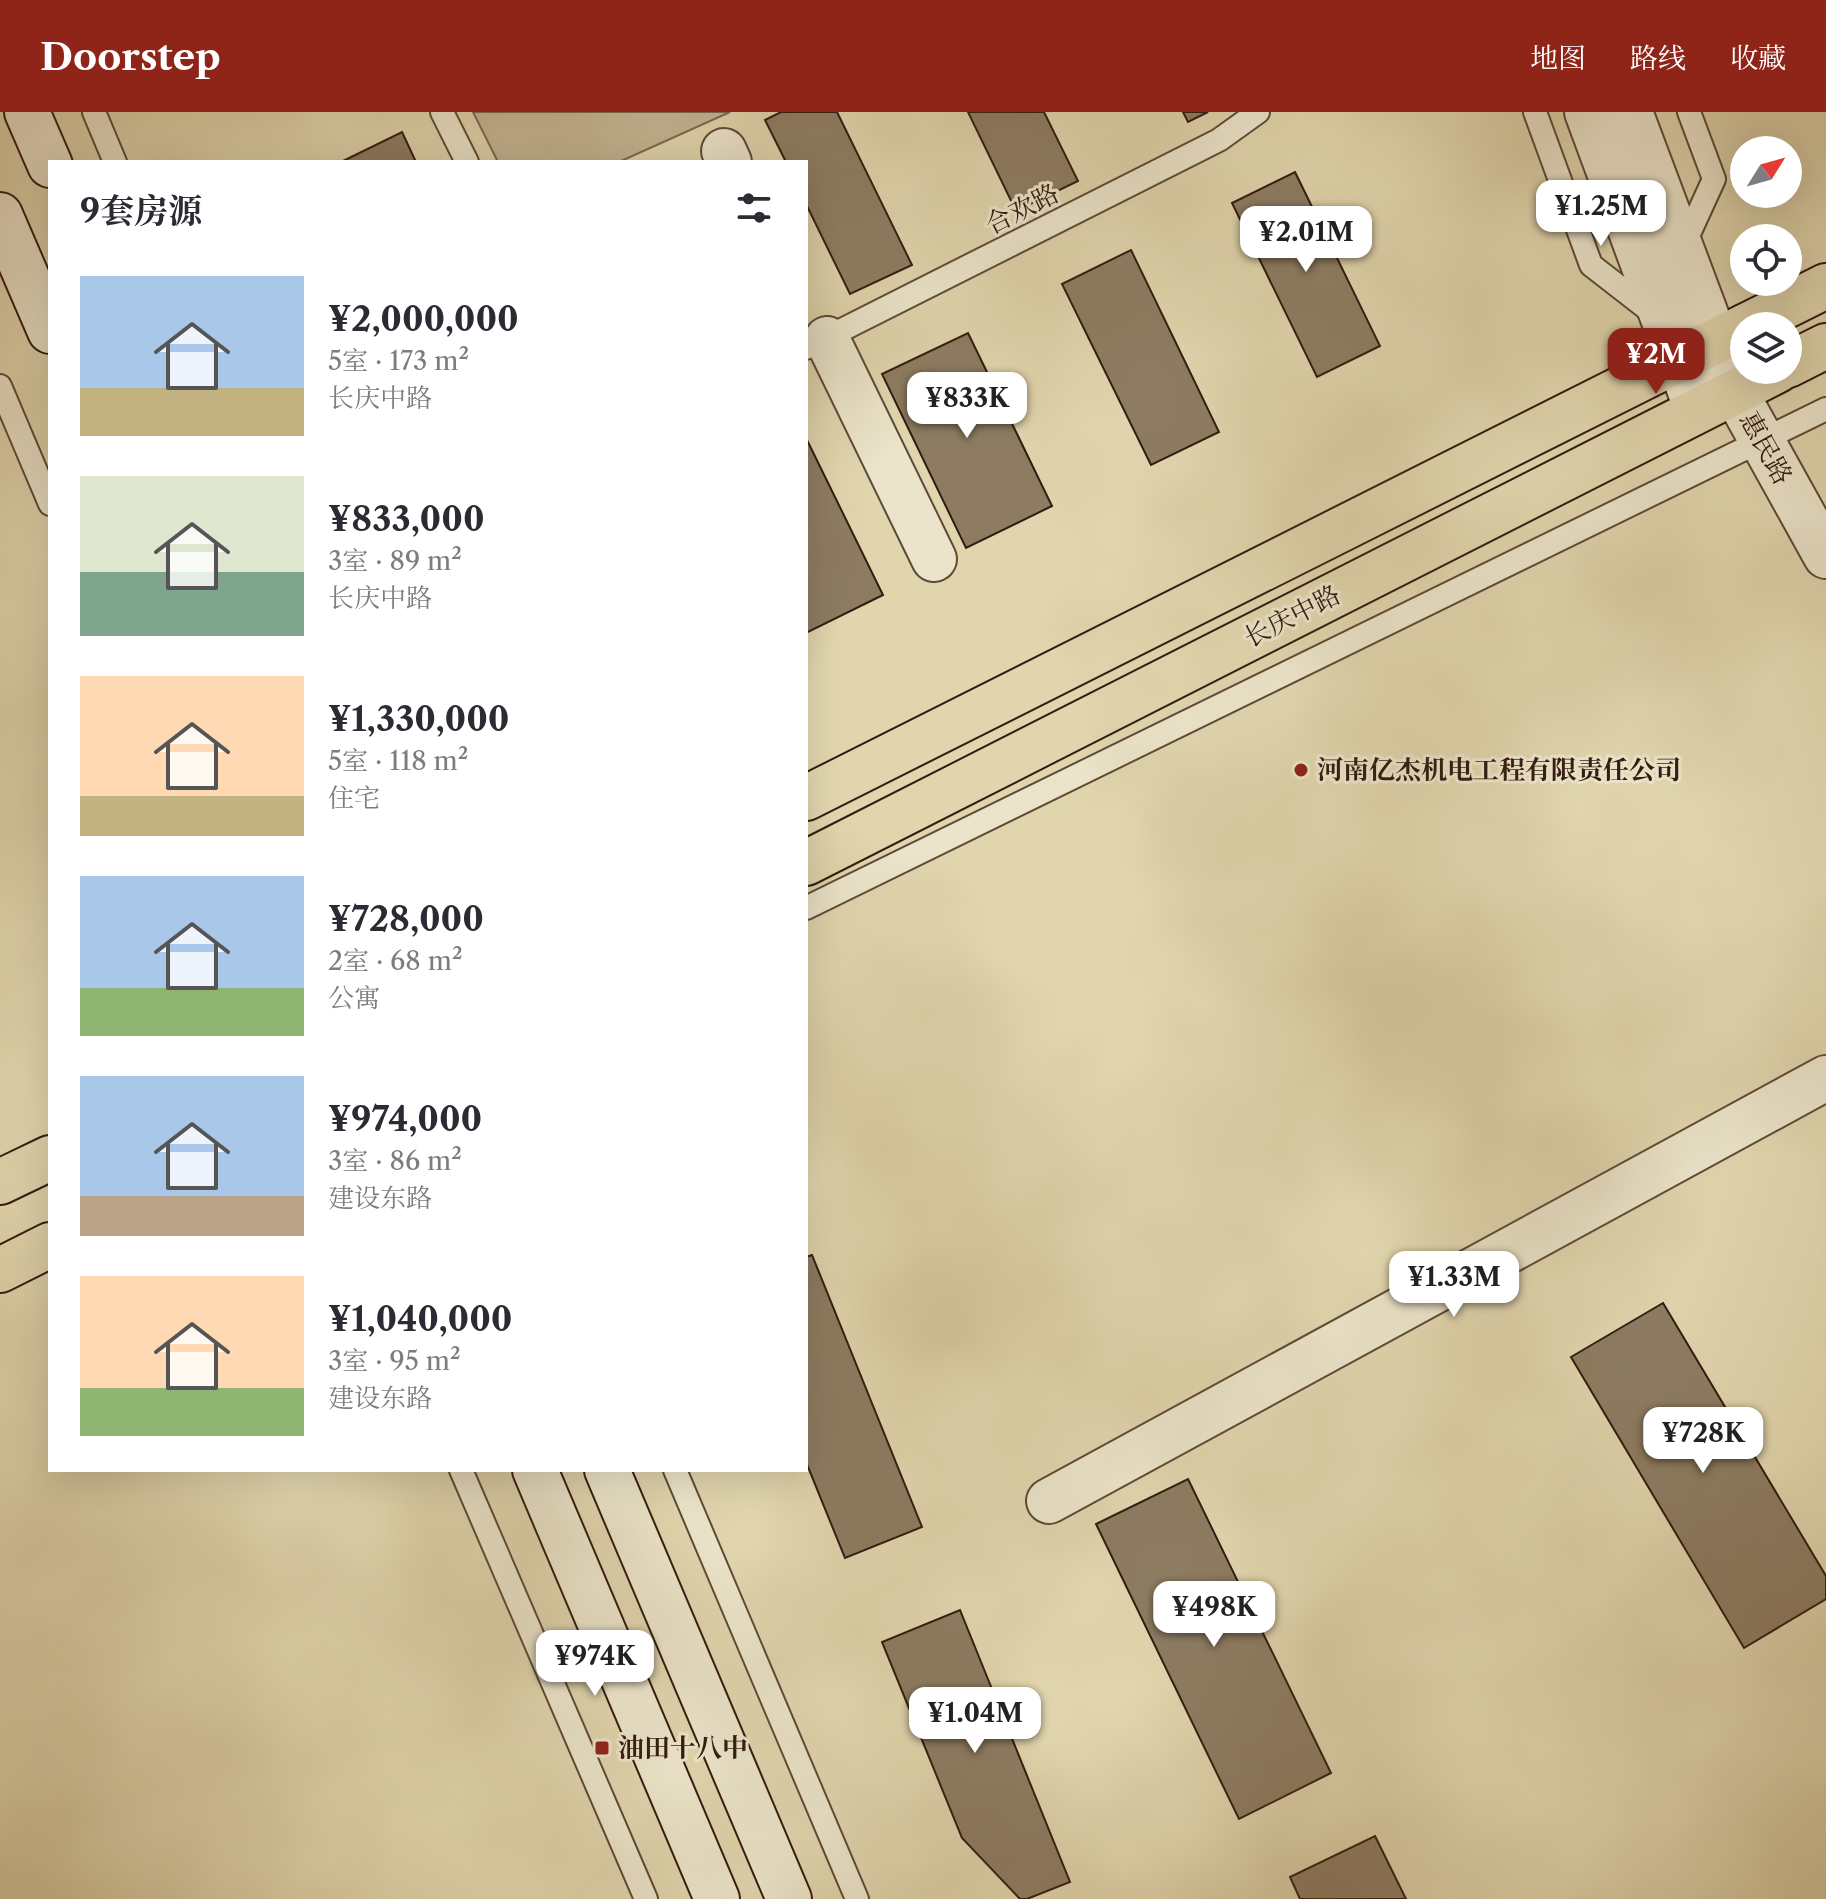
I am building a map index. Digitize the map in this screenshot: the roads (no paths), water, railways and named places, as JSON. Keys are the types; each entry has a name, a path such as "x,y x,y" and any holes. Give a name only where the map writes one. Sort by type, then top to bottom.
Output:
{"main road":[{"path":"808,797 1710,335 1826,286"},
{"path":"1802,358 1826,346"},
{"name":"长庆中路","path":"808,862 1750,384"},
{"path":"0,1182 48,1159"},
{"path":"0,1270 48,1246"}],"street":[{"path":"27,112 48,160"},
{"name":"惠民路","path":"1587,112 1710,335"},
{"name":"惠民路","path":"1630,112 1710,335 1716,401 1762,441 1826,556"},
{"path":"0,215 48,326"},
{"path":"814,338 934,559"},
{"path":"1049,1501 1826,1078"},
{"path":"536,1472 717,1899"},
{"path":"608,1472 789,1899"}],"lane":[{"path":"94,112 114,160"},
{"path":"442,112 466,160"},
{"name":"合欢路","path":"814,338 1219,140 1258,112"},
{"path":"1535,112 1591,265 1710,335"},
{"path":"1681,250 1714,179 1689,112"},
{"path":"0,386 48,499"},
{"path":"808,907 1826,409"},
{"path":"462,1472 646,1899"},
{"path":"676,1472 857,1899"}],"place":[{"name":"河南亿杰机电工程有限责任公司","path":"1301,770"},
{"name":"油田十八中","path":"602,1748"}]}
